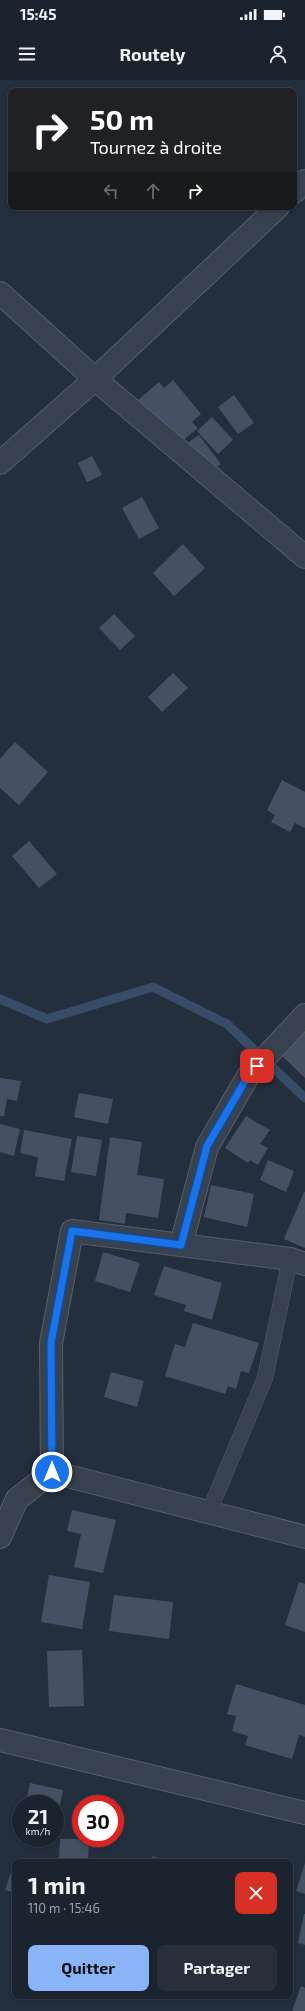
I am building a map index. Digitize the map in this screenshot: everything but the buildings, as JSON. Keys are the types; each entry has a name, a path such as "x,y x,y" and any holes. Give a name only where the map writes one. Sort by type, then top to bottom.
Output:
{"street":[{"path":"0,463 95,379 275,210"},
{"path":"0,293 95,379 305,557"},
{"path":"181,1245 207,1146 248,1076 305,1015"},
{"path":"52,1472 51,1343 72,1231 298,1262"},
{"path":"52,1472 305,1537"},
{"path":"0,1538 17,1499 52,1472"},
{"path":"0,1740 305,1813"}],"lane":[{"path":"209,1512 265,1378 298,1262"}],"waterway":[{"path":"0,999 47,1019 153,987 227,1024 305,1098"}],"route":[{"path":"52,1472 51,1343 72,1231 181,1245 207,1146 248,1076 257,1066"}]}
